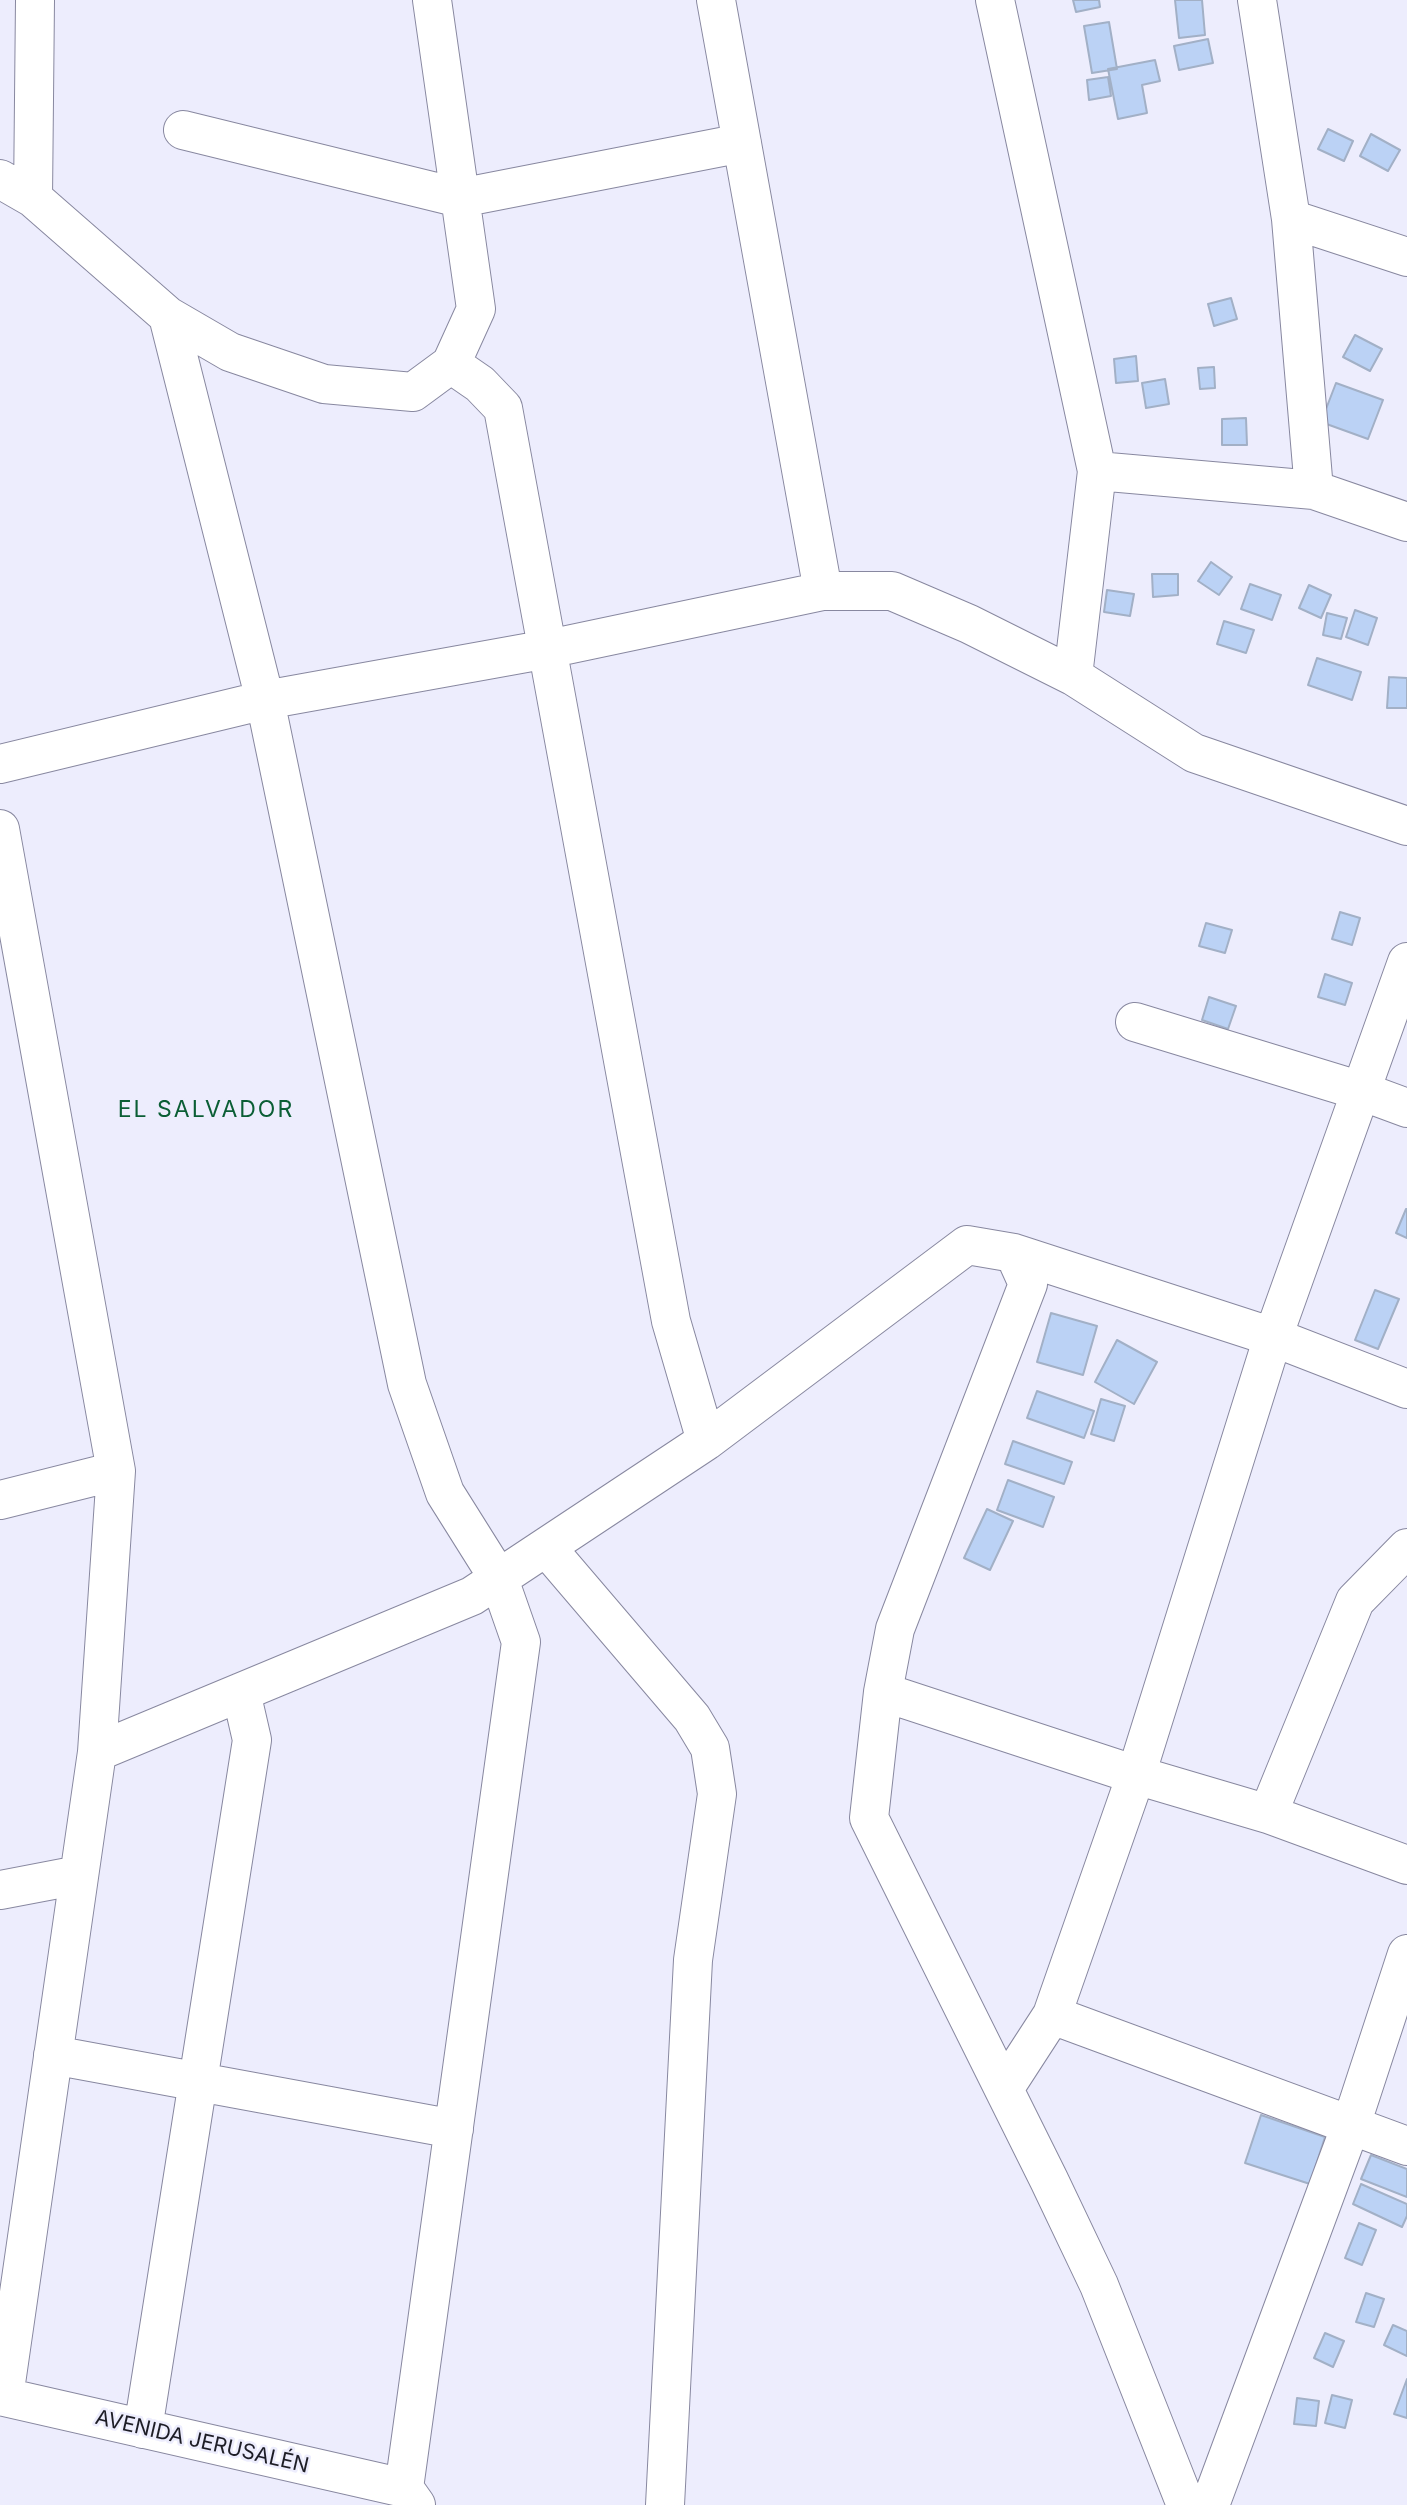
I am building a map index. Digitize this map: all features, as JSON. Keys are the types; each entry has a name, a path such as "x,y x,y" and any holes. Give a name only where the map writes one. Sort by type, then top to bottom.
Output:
{"street":[{"path":"33,198 35,0"},
{"path":"0,179 33,198 168,316 230,352 324,384 412,392 450,364 476,309 432,0"},
{"path":"716,0 823,591"},
{"path":"995,0 1097,471 1073,676"},
{"path":"1257,0 1291,219 1314,489"},
{"path":"183,130 460,198 742,143"},
{"path":"1291,219 1407,257"},
{"path":"168,316 265,700 407,1384 445,1493 499,1579 521,1642 454,2129 410,2497"},
{"path":"450,364 480,384 503,408 671,1321 706,1441"},
{"path":"1097,471 1314,489 1407,522"},
{"path":"0,764 265,700 548,649 823,591 892,591 969,624 1073,676 1194,753 1407,826"},
{"path":"0,829 116,1471 97,1752 2,2396"},
{"path":"1004,2089 1052,2015 1136,1775 1273,1337 1407,962"},
{"path":"1135,1022 1361,1091 1407,1108"},
{"path":"97,1752 471,1597 706,1441 967,1245 1014,1253 1273,1337 1407,1389"},
{"path":"1014,1253 1028,1284 895,1629 883,1692 869,1818 1099,2286 1186,2505"},
{"path":"0,1500 116,1471"},
{"path":"546,1547 692,1718 710,1748 717,1794 693,1960 665,2505"},
{"path":"1268,1814 1355,1601 1407,1548"},
{"path":"143,2428 253,1740 241,1692"},
{"path":"883,1692 1136,1775 1268,1814 1407,1865"},
{"path":"0,1891 79,1874"},
{"path":"1210,2505 1351,2125 1407,1954"},
{"path":"1052,2015 1407,2146"},
{"path":"53,2055 198,2084 454,2129"},
{"name":"AVENIDA JERUSALÉN","path":"2,2396 143,2428 410,2497"}],"building":[{"path":"1073,0 1099,0 1100,7 1076,12"},
{"path":"1175,0 1202,0 1205,35 1179,38"},
{"path":"1109,22 1117,69 1092,73 1084,26"},
{"path":"1208,39 1213,63 1179,70 1174,46"},
{"path":"1155,60 1160,81 1142,85 1147,113 1118,119 1108,69"},
{"path":"1108,77 1111,96 1089,100 1087,80"},
{"path":"1328,129 1353,141 1344,161 1318,149"},
{"path":"1371,134 1400,150 1388,171 1360,156"},
{"path":"1231,298 1237,319 1214,326 1208,304"},
{"path":"1355,335 1382,349 1370,371 1343,357"},
{"path":"1136,356 1138,381 1116,383 1114,359"},
{"path":"1214,367 1215,388 1200,389 1198,368"},
{"path":"1165,379 1169,404 1146,408 1142,383"},
{"path":"1336,383 1383,400 1368,439 1321,422"},
{"path":"1246,418 1247,445 1222,445 1222,419"},
{"path":"1211,562 1232,577 1219,595 1198,581"},
{"path":"1152,574 1178,574 1178,595 1153,597"},
{"path":"1250,584 1281,595 1272,620 1241,609"},
{"path":"1309,585 1331,595 1321,618 1299,608"},
{"path":"1107,590 1134,594 1130,616 1104,612"},
{"path":"1355,610 1377,618 1368,645 1346,637"},
{"path":"1327,613 1347,618 1341,639 1323,635"},
{"path":"1224,621 1254,630 1246,653 1217,644"},
{"path":"1317,658 1361,672 1352,700 1308,685"},
{"path":"1389,677 1407,678 1407,708 1387,708"},
{"path":"1340,912 1360,918 1352,945 1332,939"},
{"path":"1206,923 1232,930 1225,953 1199,946"},
{"path":"1325,974 1352,983 1345,1005 1318,997"},
{"path":"1209,997 1236,1006 1228,1029 1202,1020"},
{"path":"1407,1209 1407,1238 1396,1233"},
{"path":"1375,1290 1399,1299 1378,1349 1355,1340"},
{"path":"1051,1313 1097,1326 1083,1375 1037,1362"},
{"path":"1117,1340 1157,1362 1134,1404 1095,1382"},
{"path":"1037,1391 1094,1411 1084,1438 1027,1418"},
{"path":"1101,1399 1125,1406 1114,1441 1091,1434"},
{"path":"1013,1441 1072,1462 1064,1484 1005,1464"},
{"path":"1008,1480 1054,1497 1043,1527 997,1510"},
{"path":"987,1509 1013,1521 990,1570 964,1558"},
{"path":"1261,2115 1325,2137 1310,2184 1245,2163"},
{"path":"1371,2155 1407,2169 1407,2197 1361,2179"},
{"path":"1361,2184 1407,2204 1407,2216 1402,2227 1353,2204"},
{"path":"1359,2223 1376,2230 1362,2265 1345,2258"},
{"path":"1366,2293 1384,2299 1374,2327 1356,2322"},
{"path":"1393,2325 1407,2331 1407,2356 1384,2345"},
{"path":"1325,2333 1344,2341 1333,2367 1314,2358"},
{"path":"1407,2379 1407,2418 1394,2414"},
{"path":"1332,2395 1352,2400 1345,2428 1325,2423"},
{"path":"1297,2398 1319,2401 1316,2426 1294,2424"}],"district":[{"name":"EL SALVADOR","path":"206,1110"}]}
